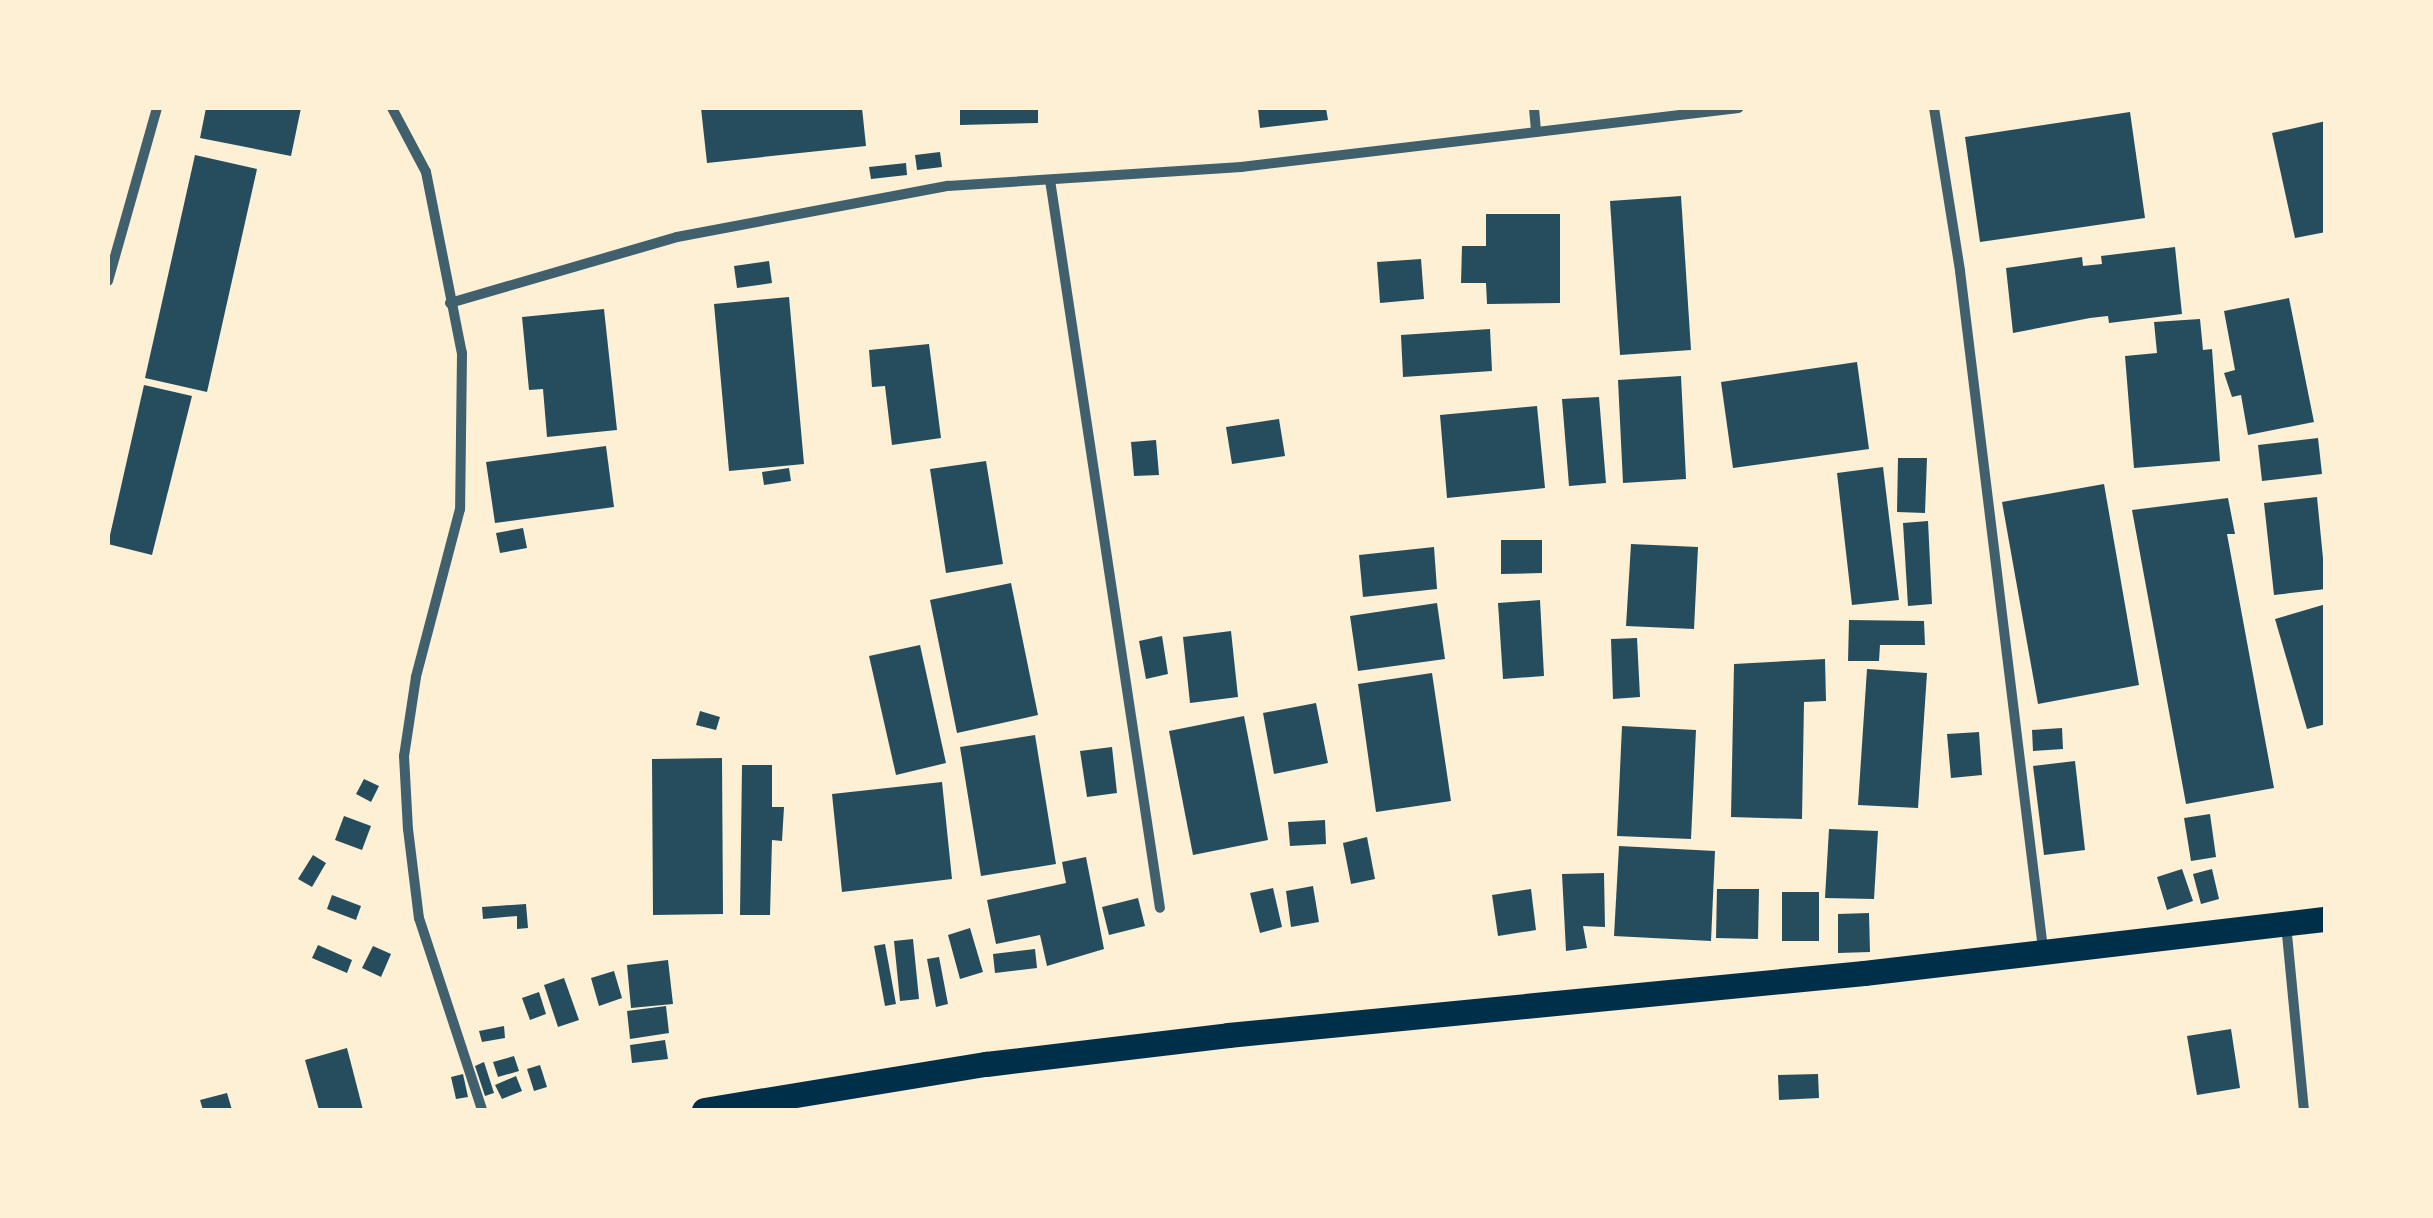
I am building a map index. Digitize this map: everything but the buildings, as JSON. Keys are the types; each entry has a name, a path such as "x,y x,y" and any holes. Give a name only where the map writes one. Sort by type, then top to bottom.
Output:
{"main road":[{"path":"704,1110 777,1103 1228,1035 2043,952 2326,919"}],"street":[{"path":"108,280 157,108"},
{"path":"392,108 426,172 462,353 460,509 416,677 404,756 418,918 482,1110"},
{"path":"1534,108 1536,132"},
{"path":"450,303 677,237 839,203 1050,180 1241,167 1739,108"},
{"path":"1934,108 1960,271 2043,952"},
{"path":"1050,180 1160,908"},
{"path":"2286,923 2304,1110"}]}
